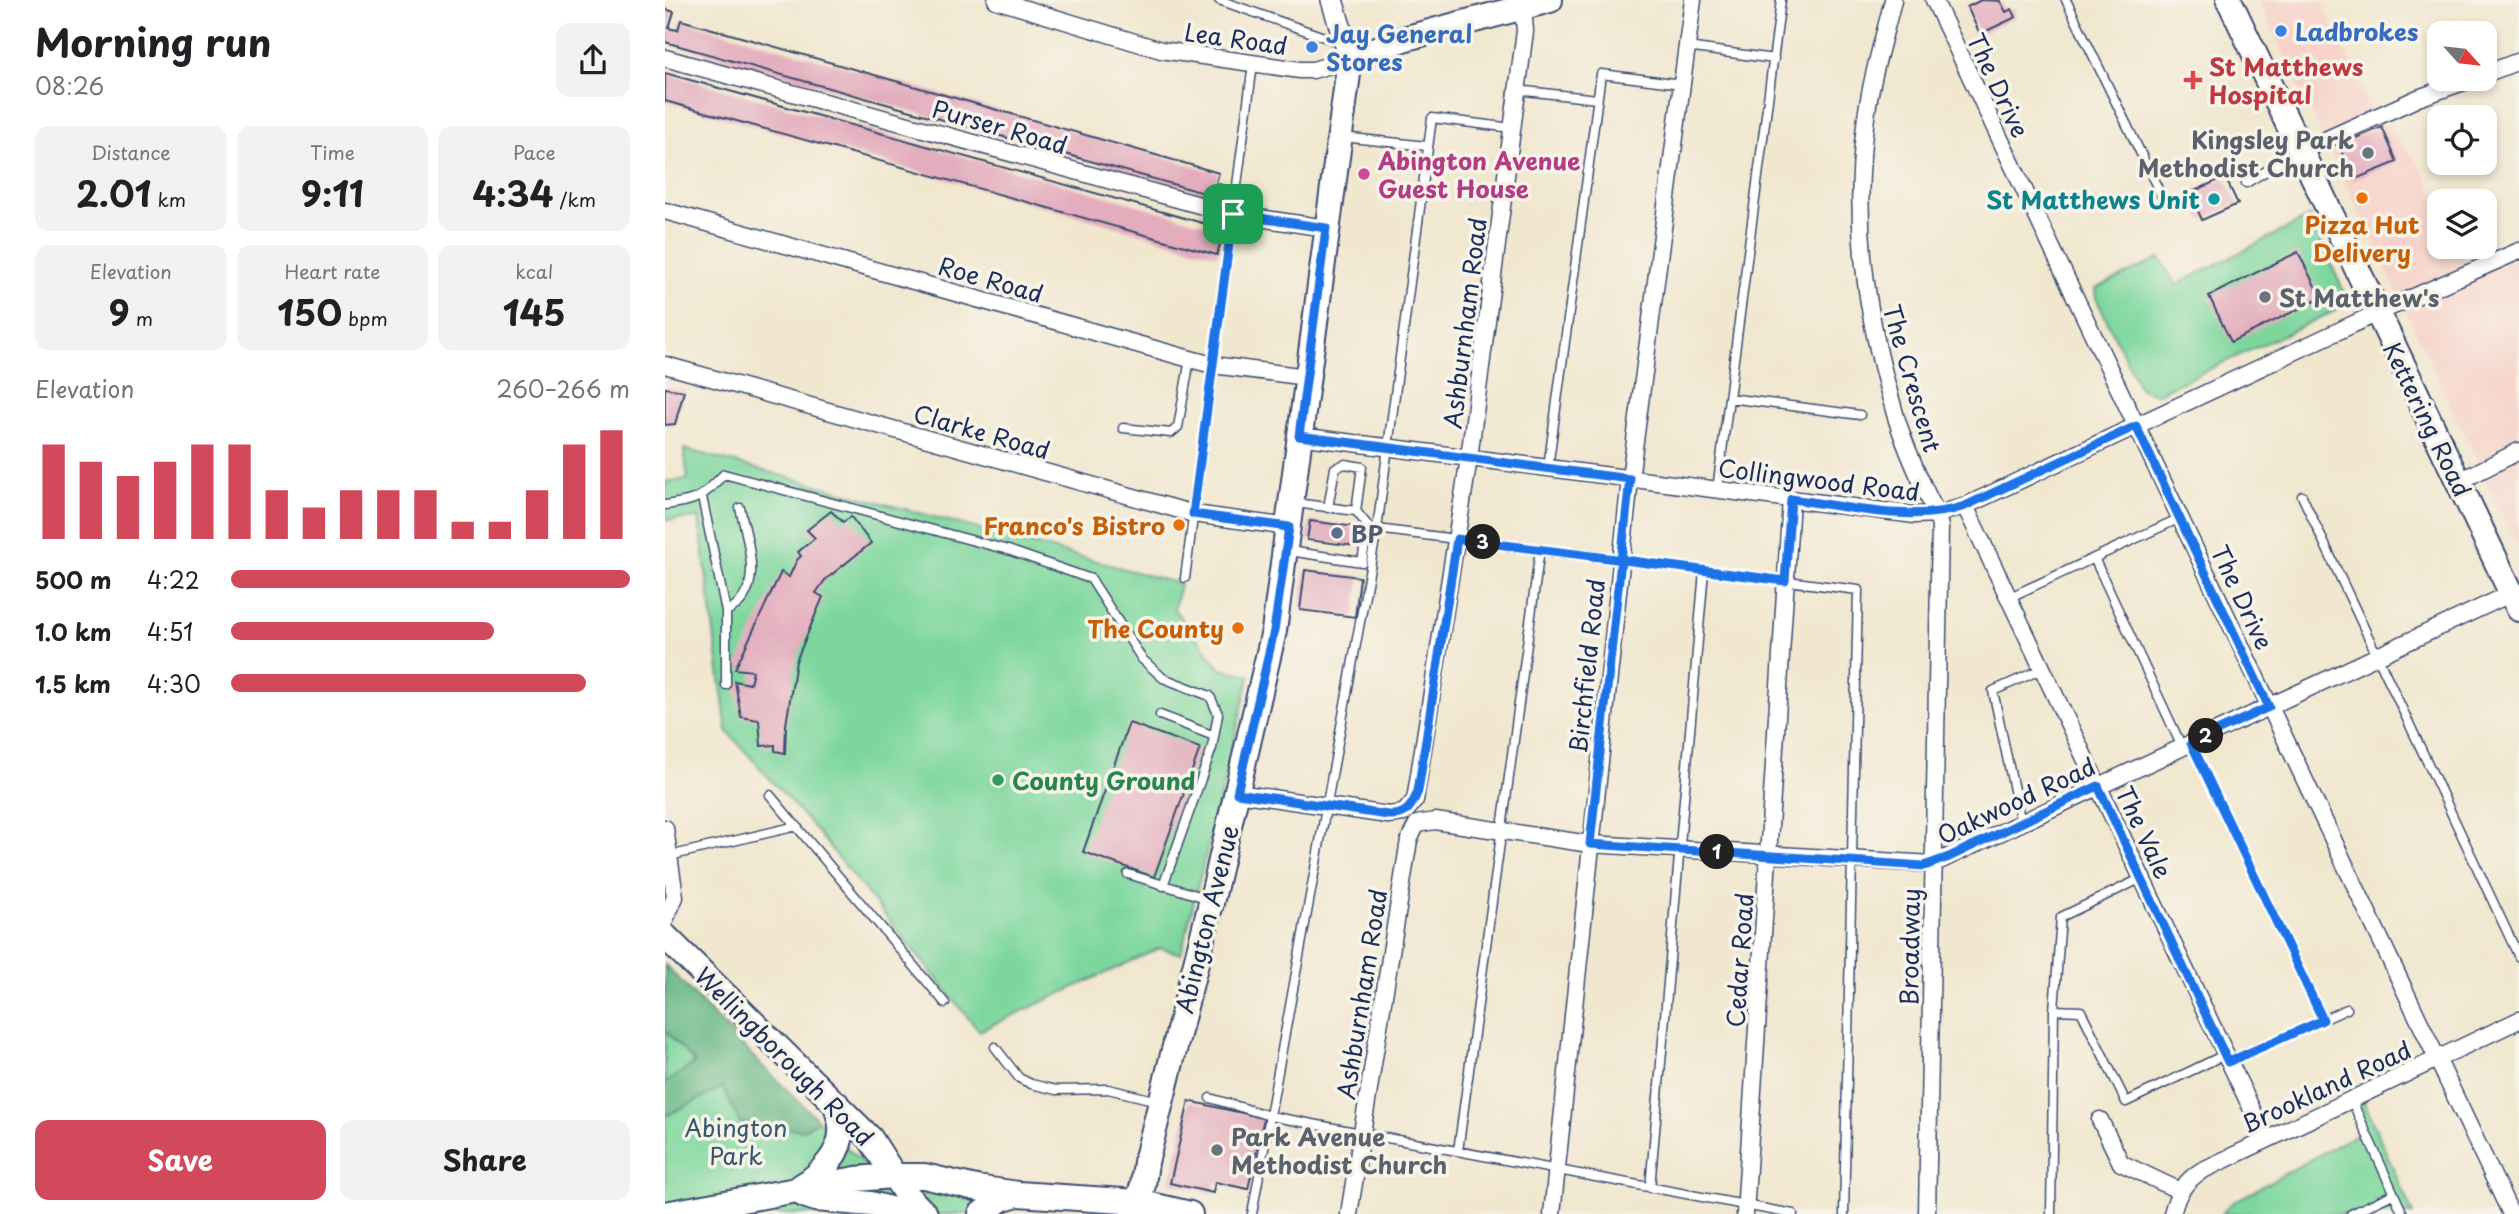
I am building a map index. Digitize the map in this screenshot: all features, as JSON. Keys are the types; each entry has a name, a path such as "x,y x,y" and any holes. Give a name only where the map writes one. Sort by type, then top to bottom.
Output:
{"main road":[{"name":"Abington Avenue","path":"1136,1208 1274,631 1349,52 1332,0"},
{"path":"1349,52 1551,0"},
{"name":"Kettering Road","path":"2229,0 2515,601"},
{"name":"Wellingborough Road","path":"665,936 870,1138 907,1196 925,1214"},
{"path":"793,1191 823,1169 839,1143 841,1124 836,1103"},
{"path":"870,1138 937,1178"},
{"path":"1104,1200 1128,1186 1147,1158"},
{"path":"1147,1158 1157,1191 1184,1214"},
{"path":"665,1214 856,1179 893,1176 937,1178 976,1188 1104,1200 1136,1208 1184,1214"},
{"path":"793,1191 816,1199 871,1204 909,1214"},
{"path":"981,1214 1001,1199 1018,1194"},
{"path":"1062,1197 1082,1214"}],"street":[{"name":"Lea Road","path":"996,0 1141,46 1253,64 1313,70 1349,52"},
{"name":"Birchfield Road","path":"1552,1214 1630,479 1693,0"},
{"name":"The Crescent","path":"1893,0 1865,123 1861,172 1863,266 1878,354 1893,407 1911,460 1938,514"},
{"name":"The Drive","path":"1934,0 2511,1214"},
{"name":"Ashburnham Road","path":"1327,806 1396,815 1410,808 1418,791 1469,458 1517,90 1524,31 1523,7"},
{"name":"Purser Road","path":"665,58 1233,214 1326,228"},
{"path":"2497,69 2519,61"},
{"path":"2301,151 2440,91"},
{"name":"Roe Road","path":"665,211 1213,365 1307,377"},
{"name":"Collingwood Road","path":"1299,436 1915,515 1938,514 1965,506 2377,313 2519,251"},
{"name":"Clarke Road","path":"665,365 1287,539"},
{"path":"2458,482 2519,451"},
{"name":"Cedar Road","path":"1745,1209 1791,499"},
{"name":"The Vale","path":"1965,506 2266,1139"},
{"name":"Broadway","path":"1927,1214 1940,552 1938,514"},
{"name":"Oakwood Road","path":"1417,824 1435,821 1590,844 1933,864 2377,656 2515,601"},
{"path":"1237,793 1327,806"},
{"name":"Ashburnham Road","path":"1349,1214 1409,840 1417,824"},
{"path":"665,828 675,897 665,920"},
{"name":"Brookland Road","path":"2180,1191 2201,1171 2519,1020"},
{"path":"2100,1120 2122,1163 2180,1191 2172,1214"}],"lane":[{"path":"1219,0 1323,38 1349,52"},
{"path":"1717,490 1780,0"},
{"path":"2066,0 2161,195"},
{"path":"1687,47 1774,59"},
{"path":"1185,578 1253,64"},
{"path":"1548,468 1601,74 1682,84"},
{"path":"1517,90 1597,99"},
{"path":"1252,1214 1377,529 1432,118 1512,128"},
{"path":"1339,137 1427,146"},
{"path":"2246,183 2301,151"},
{"path":"1122,428 1171,433 1178,427 1190,359"},
{"path":"1729,398 1860,415"},
{"path":"1287,539 1362,562 1368,527 1356,511 1361,467 1345,464 1335,468 1328,508"},
{"path":"665,505 702,497 724,474 1008,550 1091,579 1142,659 1163,678 1210,696 1218,714 1212,748 1163,886"},
{"path":"2302,496 2519,957"},
{"path":"702,497 726,611 726,685"},
{"path":"1292,503 1356,511"},
{"path":"726,611 734,608 750,581 752,565 740,508"},
{"path":"2008,598 2180,518"},
{"path":"1377,529 1858,590 1844,1214"},
{"path":"1458,1151 1540,550"},
{"path":"2094,558 2323,1020"},
{"path":"1650,1188 1704,571"},
{"path":"2021,823 1993,691 2042,669"},
{"path":"1160,715 1214,736"},
{"path":"770,795 945,1003"},
{"path":"669,856 797,827"},
{"path":"1128,874 1212,899"},
{"path":"2051,1214 2054,1010 2061,917 2142,878"},
{"path":"2054,1010 2081,1011 2126,1102 2347,1009"},
{"path":"995,1047 1020,1078 1031,1084 1056,1090 1108,1089 1161,1102"},
{"path":"1210,1098 1270,1116 1650,1188 1745,1209 1793,1214"},
{"path":"2351,1099 2403,1214"},
{"path":"2351,1214 2393,1194"}],"shaded area":[{"path":"2258,0 2321,0 2371,108 2423,169 2432,189 2427,189 2427,259 2465,259 2472,274 2519,258 2519,549"}],"green space":[{"path":"2309,217 2344,292 2343,307 2156,394 2140,389 2096,298 2095,289 2160,258 2176,285"},
{"name":"County Ground","path":"684,449 1180,584 1174,609 1221,669 1250,675 1181,954 1160,948 979,1031 815,829 727,731 699,518 665,520 665,482 688,479"},
{"name":"Abington Park","path":"665,965 759,1063 900,1199 910,1214 665,1214"},
{"path":"665,965 818,1120 803,1130 740,1123 723,1087 668,1115 665,1113 665,1083 695,1063 665,1030"},
{"path":"2361,1096 2413,1214 2221,1214 2232,1203 2362,1131 2351,1102"},
{"path":"912,1186 980,1201 967,1214 936,1214"}],"building":[{"path":"1981,0 2000,1 2006,12 2012,9 2016,17 1980,34 1967,7"},
{"path":"665,9 674,12 669,28 672,29 678,30 681,20 1219,173 1216,183 1225,186 1222,198 665,42"},
{"path":"665,73 1224,229 1217,255 665,101"},
{"name":"Kingsley Park Methodist Church","path":"2382,127 2397,162 2353,180 2339,145"},
{"name":"St Matthews Unit","path":"2225,177 2238,204 2202,220 2190,193"},
{"name":"St Matthew's","path":"2298,252 2321,298 2231,342 2209,296"},
{"path":"665,388 684,391 675,424 665,425"},
{"path":"831,511 843,522 851,517 871,543 825,580 816,593 823,597 796,661 786,725 785,753 775,751 775,745 761,746 759,720 741,717 735,681 750,684 753,671 735,669 781,572 789,577 801,556 798,552 815,538 807,530"},
{"path":"1310,521 1365,528 1363,547 1307,540"},
{"path":"1305,570 1360,577 1355,617 1300,610"},
{"path":"1129,723 1200,748 1154,877 1083,852"},
{"name":"Park Avenue Methodist Church","path":"1189,1101 1264,1118 1248,1189 1215,1182 1213,1193 1170,1183"}],"place":[{"name":"Ladbrokes","path":"2281,31"},
{"name":"Jay General Stores","path":"1312,47"},
{"name":"St Matthews Hospital","path":"2193,80"},
{"name":"Kingsley Park Methodist Church","path":"2368,153"},
{"name":"Abington Avenue Guest House","path":"1364,174"},
{"name":"Pizza Hut Delivery","path":"2362,198"},
{"name":"St Matthews Unit","path":"2214,199"},
{"name":"St Matthew's","path":"2265,297"},
{"name":"Franco's Bistro","path":"1179,525"},
{"name":"BP","path":"1337,533"},
{"name":"The County","path":"1238,628"},
{"name":"County Ground","path":"998,780"},
{"name":"Park Avenue Methodist Church","path":"1217,1150"}],"route":[{"path":"1233,214 1193,514 1289,527 1274,631 1237,793 1388,815 1404,813 1410,808 1418,791 1457,539 1621,559 1785,581 1791,499 1915,515 1938,514 1965,506 2136,426 2269,707 2191,743 2323,1020 2228,1062 2098,786 1949,857 1924,866 1590,844 1621,559 1630,479 1299,436 1326,228 1233,214"}]}
